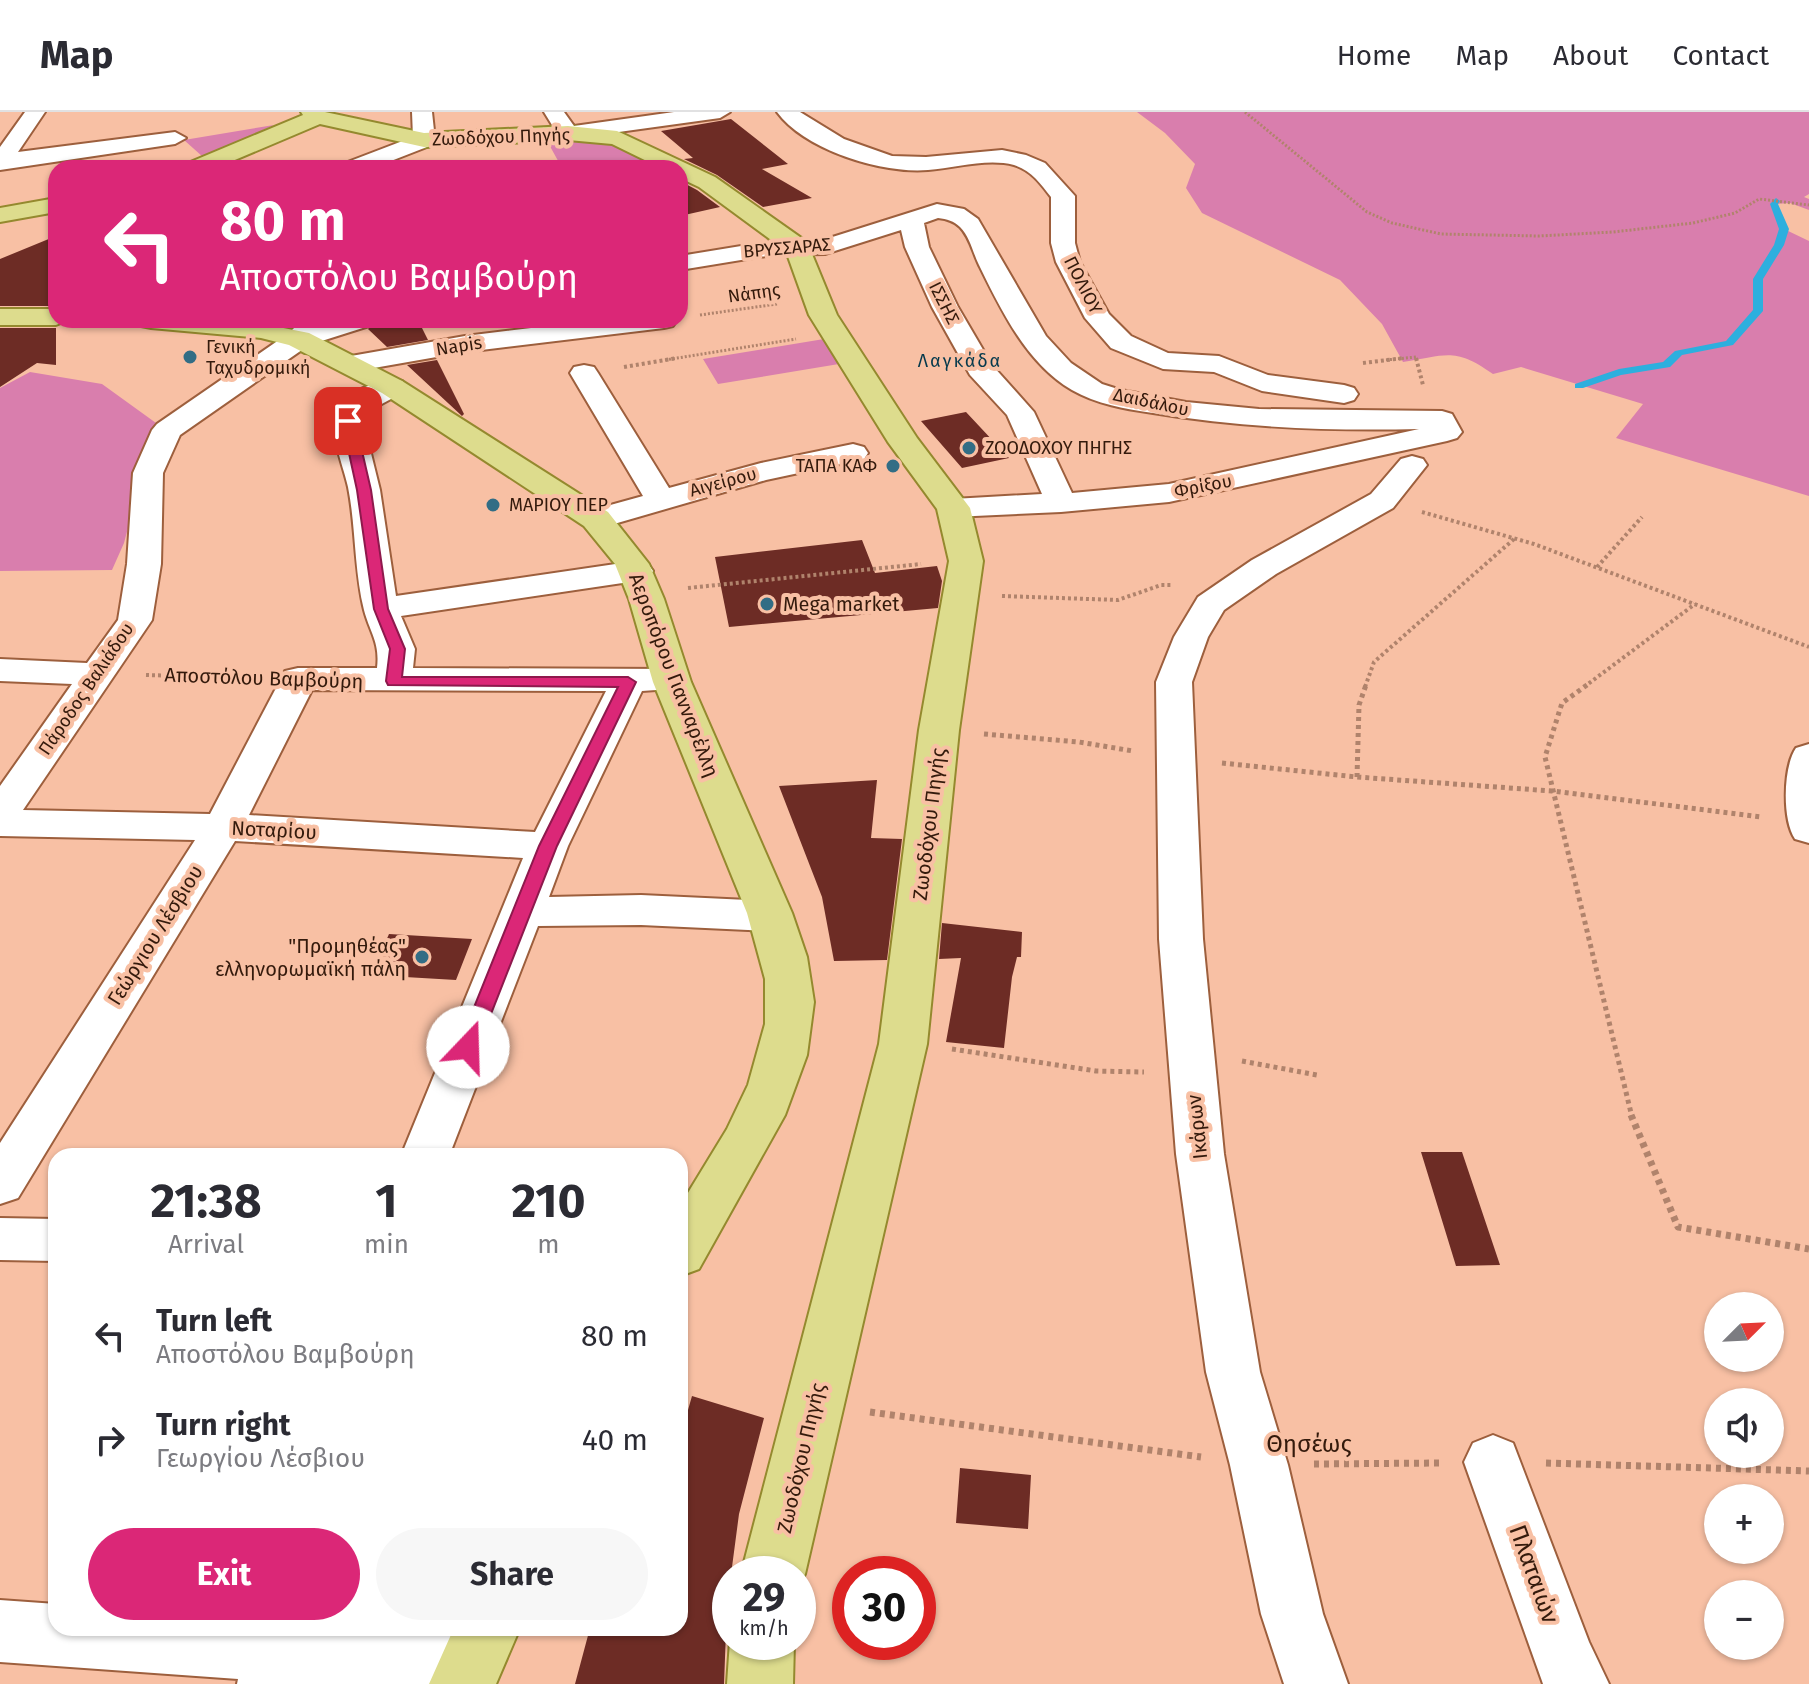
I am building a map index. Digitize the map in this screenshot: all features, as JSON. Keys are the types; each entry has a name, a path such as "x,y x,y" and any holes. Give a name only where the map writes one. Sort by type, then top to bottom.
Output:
{"main road":[{"name":"Ζωοδόχου Πηγής","path":"315,114 424,140 568,133 617,138 660,160"},
{"path":"221,160 315,114"},
{"name":"Ζωοδόχου Πηγής","path":"688,175 798,247 826,316 904,442 953,508 963,578 939,730 903,1044 777,1556"},
{"path":"0,215 48,206"},
{"path":"0,317 48,317"},
{"name":"Αεροπόρου Γιανναρέλλη","path":"239,328 308,330 351,364 392,387 596,519 620,545 639,582 671,680 771,916 785,964 788,991 790,1021 772,1089 751,1132 688,1238"},
{"path":"760,1684 761,1660"}],"street":[{"path":"1,162 35,112"},
{"path":"373,160 424,140 422,112"},
{"path":"554,112 568,133 720,112"},
{"name":"ΠΟΛΙΟΥ","path":"787,112 818,135 892,163 931,164 985,158 1031,164 1063,196 1063,243 1068,262 1098,318 1121,342 1163,361 1219,364 1262,383 1344,394"},
{"path":"1,162 169,129 200,160"},
{"name":"ΒΡΥΣΣΑΡΑΣ","path":"688,261 728,253 825,247 937,211"},
{"name":"Δαιδάλου","path":"937,211 968,220 1016,312 1040,346 1075,380 1090,388 1124,399 1181,410 1286,421 1442,420 1447,432"},
{"name":"ΙΣΣΗΣ","path":"911,220 917,247 945,307 980,369 1020,412 1061,503"},
{"name":"Napis","path":"351,364 465,344 598,328"},
{"name":"Πάροδος Βαλιάδου","path":"0,815 135,620 144,564 148,473 167,430 308,330"},
{"path":"584,373 660,499"},
{"path":"392,387 352,409 348,421 364,490 381,609 397,649 394,681"},
{"name":"Φρίξου","path":"953,508 1061,503 1204,488 1447,432"},
{"name":"Αιγείρου","path":"596,519 761,472 853,453"},
{"path":"1242,582 1382,501 1412,465"},
{"path":"381,609 639,582"},
{"name":"Ικάρων","path":"1242,582 1210,604 1191,637 1174,682 1181,939 1200,1154 1233,1372 1259,1465 1292,1614 1316,1684"},
{"path":"0,670 97,674"},
{"name":"Αποστόλου Βαμβούρη","path":"298,679 671,680"},
{"name":"Γεώργιου Λέσβιου","path":"0,1184 223,827 298,679"},
{"path":"428,1148 548,846 628,682"},
{"path":"1808,826 1805,768 1809,756"},
{"name":"Νοταρίου","path":"0,823 223,827 548,846"},
{"path":"521,912 641,910 771,916"},
{"path":"0,1239 48,1240"},
{"name":"Πλαταιών","path":"1493,1462 1564,1659 1577,1684"},
{"path":"0,1631 48,1635"},
{"path":"59,1636 273,1654 473,1660"}],"path":[{"path":"1245,112 1367,212 1392,223 1441,234 1539,236 1613,232 1693,223 1735,213 1759,199 1773,198 1809,205"},
{"path":"584,373 826,316"},
{"name":"Νάπης","path":"688,317 826,316"},
{"path":"1416,357 1425,390"},
{"path":"1382,501 1515,539 1597,567 1809,647"},
{"path":"1597,567 1642,517"},
{"path":"1357,777 1359,705 1374,662 1515,539"},
{"path":"639,582 963,578 1118,600 1161,585 1242,582"},
{"path":"1695,604 1562,703 1545,757 1631,1114 1678,1227 1809,1249"},
{"name":"Αποστόλου Βαμβούρη","path":"97,674 298,679"},
{"path":"939,730 1079,742 1176,758 1357,777 1552,791 1808,826"},
{"path":"903,1044 1001,1054 1096,1071 1191,1062 1317,1075"},
{"name":"Θησέως","path":"813,1405 1259,1465 1493,1462 1809,1471"}],"shaded area":[{"path":"1137,112 1809,112 1809,194 1804,197 1809,199 1809,210 1790,203 1774,204 1784,229 1809,241 1809,496 1616,438 1643,404 1521,367 1493,374 1459,356 1403,362 1382,324 1340,280 1202,213 1186,188 1195,164 1165,133"},
{"path":"274,125 203,157 184,140"},
{"path":"564,137 613,143 653,160 558,160 546,139"},
{"path":"830,338 845,363 718,384 703,359"},
{"path":"30,372 102,384 156,423 124,543 112,570 0,571 0,388"}],"building":[{"path":"731,119 788,164 762,169 812,198 763,207 717,175 684,159 693,158 661,131"},
{"path":"688,185 697,190 720,207 688,214"},
{"path":"48,239 48,306 0,306 0,259"},
{"path":"0,328 56,328 56,365 37,363 0,387"},
{"path":"422,328 428,340 387,347 368,329"},
{"path":"437,360 464,414 462,416 407,365"},
{"path":"966,412 1009,458 962,468 921,421"},
{"path":"862,540 875,573 937,566 942,581 938,608 729,627 715,557"},
{"path":"877,780 871,838 902,839 887,960 834,961 822,897 779,786"},
{"path":"942,923 1022,932 1021,957 1017,957 1012,977 1004,1048 946,1042 961,958 939,959"},
{"name":"\"Προμηθέας\" ελληνορωμαϊκή πάλη","path":"389,934 472,939 456,980 371,975"},
{"path":"1421,1152 1462,1152 1500,1265 1456,1266"},
{"path":"692,1396 764,1418 739,1514 733,1556 712,1556 712,1660 725,1660 724,1684 575,1684 588,1636 688,1636 688,1410"},
{"path":"960,1468 1031,1475 1028,1529 956,1523"}],"waterway":[{"path":"1579,386 1619,372 1666,365 1679,353 1729,343 1758,311 1758,279 1779,245 1784,229 1774,204 1776,201"}],"place":[{"name":"Γενική Ταχυδρομική","path":"190,357"},
{"name":"ΖΩΟΔΟΧΟΥ ΠΗΓΗΣ","path":"969,448"},
{"name":"ΤΑΠΑ ΚΑΦ","path":"893,466"},
{"name":"ΜΑΡΙΟΥ ΠΕΡ","path":"493,505"},
{"name":"Mega market","path":"767,604"},
{"name":"\"Προμηθέας\" ελληνορωμαϊκή πάλη","path":"422,957"}],"district":[{"name":"Λαγκάδα","path":"960,361"}],"route":[{"path":"348,421 364,490 381,609 397,649 394,681 628,682 548,846 468,1047"}]}
